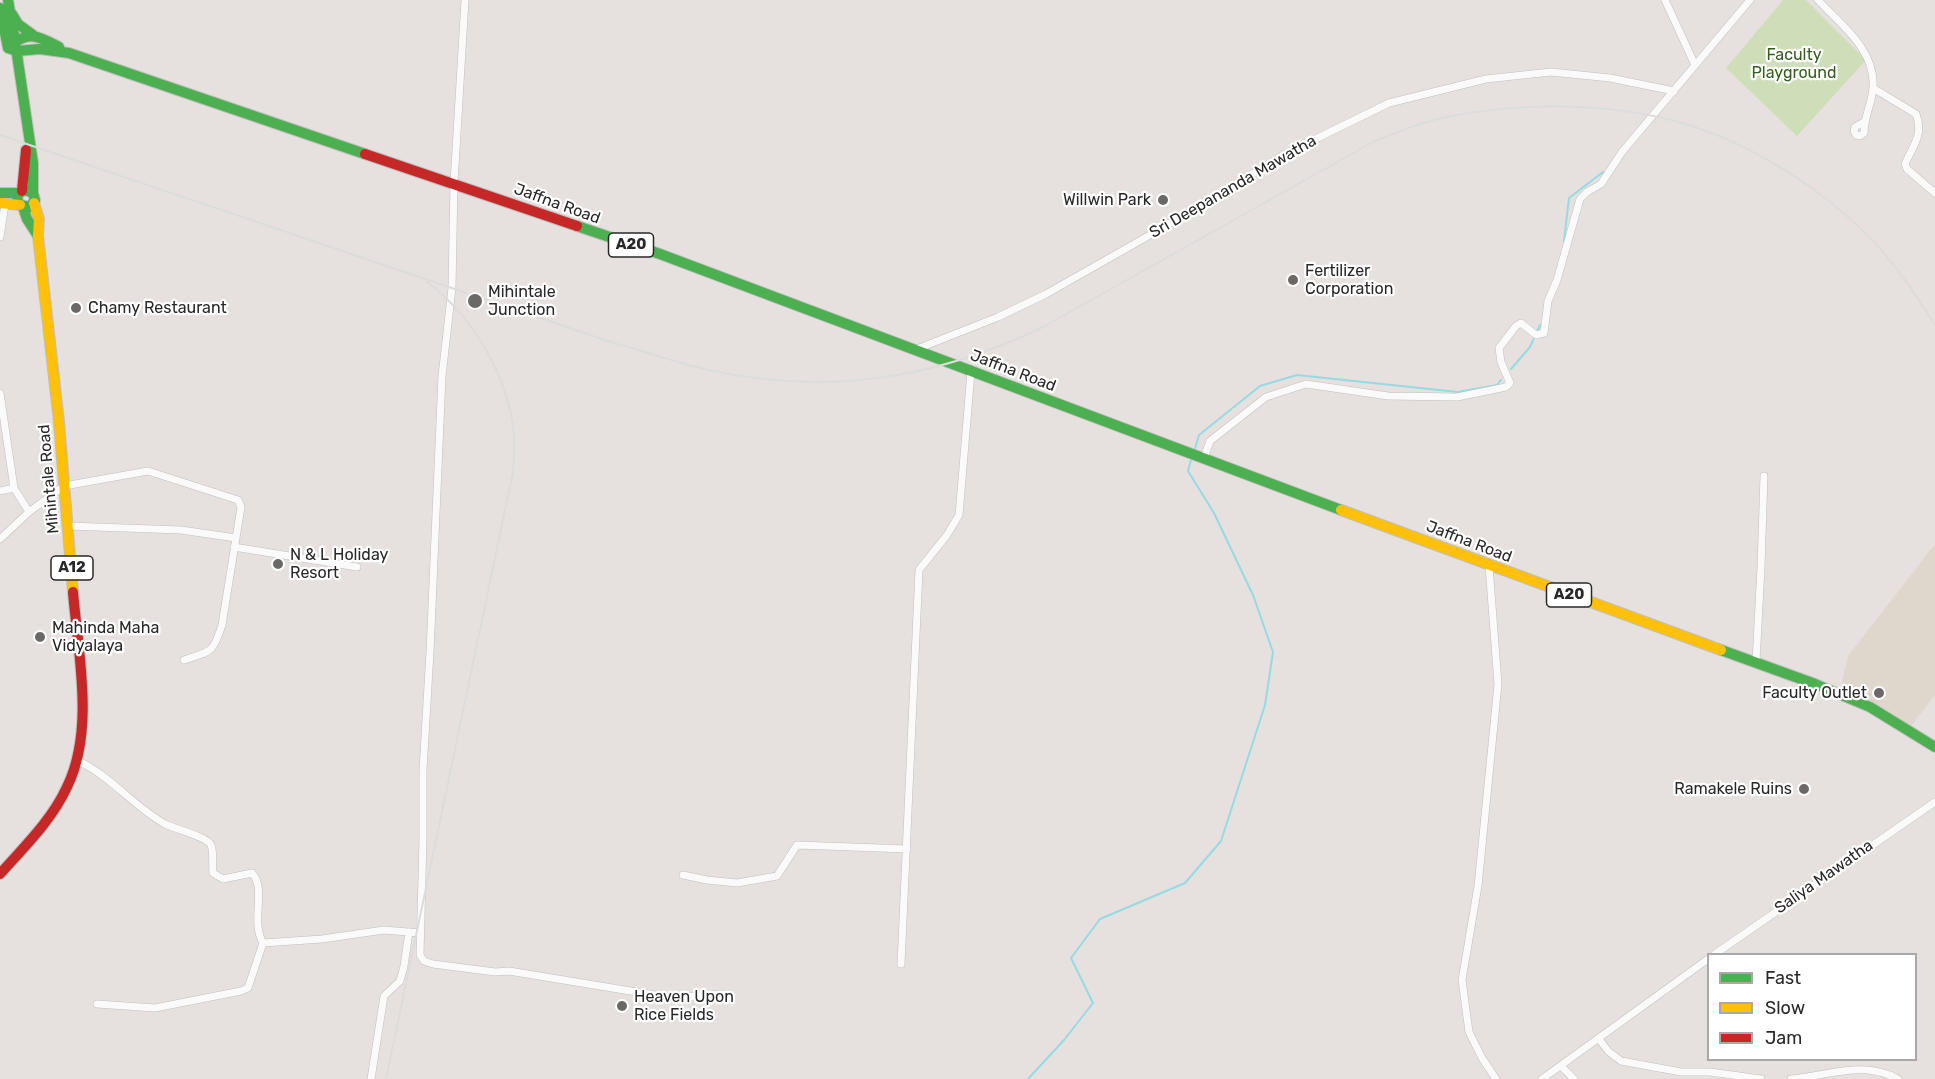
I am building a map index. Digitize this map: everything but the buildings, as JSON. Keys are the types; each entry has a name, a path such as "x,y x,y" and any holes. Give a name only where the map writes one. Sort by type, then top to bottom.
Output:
{"main road":[{"name":"Jaffna Road","path":"6,6 18,24 33,35 69,54"},
{"name":"Mihintale Road","path":"0,874 48,820 68,788 78,761 83,736 84,702 38,236 38,212 25,199 27,145 6,6"},
{"path":"13,47 23,36 33,35"},
{"name":"Jaffna Road","path":"13,47 40,48 69,54 660,254 1489,566 1815,684 1870,707 1935,747"},
{"path":"0,193 25,199"},
{"path":"2,204 25,199"}],"street":[{"path":"465,0 454,183 452,288 442,376 423,770 424,829 420,955 424,961 429,963 495,972 509,971 673,998 722,994"},
{"path":"1665,0 1695,65"},
{"path":"1196,455 1210,441 1266,397 1306,384 1388,396 1457,396 1506,387 1510,383 1501,362 1499,348 1521,323 1534,333 1544,333 1548,302 1557,280 1580,200 1587,192 1601,184 1622,153 1750,0"},
{"path":"1818,0 1861,46 1869,58 1873,88 1863,122"},
{"name":"Sri Deepananda Mawatha","path":"914,350 998,317 1046,294 1287,153 1389,103 1486,79 1551,72 1610,78 1674,91"},
{"path":"1873,88 1916,114 1920,127 1919,139 1905,164 1907,169 1935,193"},
{"path":"0,237 2,204"},
{"path":"901,964 919,570 947,535 959,514 972,372"},
{"path":"0,393 14,488 29,512"},
{"path":"0,539 29,512 64,486 148,471 238,500 241,507 222,625 217,641 209,652 184,660"},
{"path":"1756,662 1764,476"},
{"path":"0,491 14,488"},
{"path":"68,526 180,530 236,538"},
{"path":"234,547 357,567"},
{"path":"1489,566 1498,684 1478,886 1462,980 1469,1032 1496,1079"},
{"path":"78,761 100,773 163,823 206,840 212,846 213,873 223,879 252,873 257,878 258,887 257,934 263,944 248,988 241,991 155,1008 97,1005"},
{"name":"Saliya Mawatha","path":"1716,953 1935,802"},
{"path":"683,875 736,883 777,876 797,845 907,849"},
{"path":"263,944 322,939 384,930 420,933"},
{"path":"371,1079 384,996 400,981 410,932"},
{"path":"1542,1079 1707,960"},
{"path":"1599,1039 1608,1051 1621,1061 1681,1071 1710,1072 1761,1079"},
{"path":"1561,1066 1574,1079"},
{"path":"1791,1079 1844,1069 1866,1070 1898,1079"}],"shaded area":[{"path":"1935,544 1935,695 1908,730 1845,696 1842,681 1848,656"}],"green space":[{"name":"Faculty Playground","path":"1783,0 1806,0 1866,60 1797,136 1726,68"}],"waterway":[{"path":"1564,241 1569,198 1603,172"},
{"path":"1511,369 1530,347 1540,325"},
{"path":"1194,452 1199,435 1260,386 1297,375 1458,392 1497,385 1501,380"},
{"path":"1028,1079 1064,1040 1093,1003 1071,958 1100,919 1185,883 1221,841 1265,705 1273,652 1253,595 1214,513 1188,471 1191,460"}],"railway":[{"path":"0,135 617,344 697,367 753,378 796,382 838,382 880,378 921,370 1002,345 1043,327 1373,142 1407,128 1442,118 1495,109 1550,106 1605,109 1659,117 1690,126 1722,137 1784,170 1841,211 1866,234 1901,274 1935,325"},
{"path":"386,1079 514,460 513,425 509,404 494,365 472,328 458,311 427,282"}],"traffic: fast":[{"path":"8,0 15,41"},
{"path":"0,8 8,48"},
{"path":"12,14 18,24 33,35"},
{"path":"11,45 30,36 46,40 59,47"},
{"path":"15,41 33,163 35,200 30,207 20,205 17,199 19,193 25,190 33,193"},
{"path":"8,48 17,51 40,49 69,53 365,154"},
{"path":"0,193 19,193"},
{"path":"23,207 27,219 38,236"},
{"path":"577,226 660,254 1341,510"},
{"path":"1721,650 1815,684 1870,707 1935,747"}],"traffic: slow":[{"path":"0,203 20,205"},
{"path":"34,203 39,219 38,236 59,422 73,592"},
{"path":"1341,510 1721,650"}],"traffic: jam":[{"path":"22,191 26,150"},
{"path":"365,154 577,226"},
{"path":"0,874 54,811 76,765 83,716 81,665 73,592"}],"place":[{"name":"Willwin Park","path":"1163,200"},
{"name":"Fertilizer Corporation","path":"1293,280"},
{"name":"Mihintale Junction","path":"475,301"},
{"name":"Chamy Restaurant","path":"76,308"},
{"name":"N & L Holiday Resort","path":"278,564"},
{"name":"Mahinda Maha Vidyalaya","path":"40,637"},
{"name":"Faculty Outlet","path":"1879,693"},
{"name":"Ramakele Ruins","path":"1804,789"},
{"name":"Heaven Upon Rice Fields","path":"622,1006"}]}
